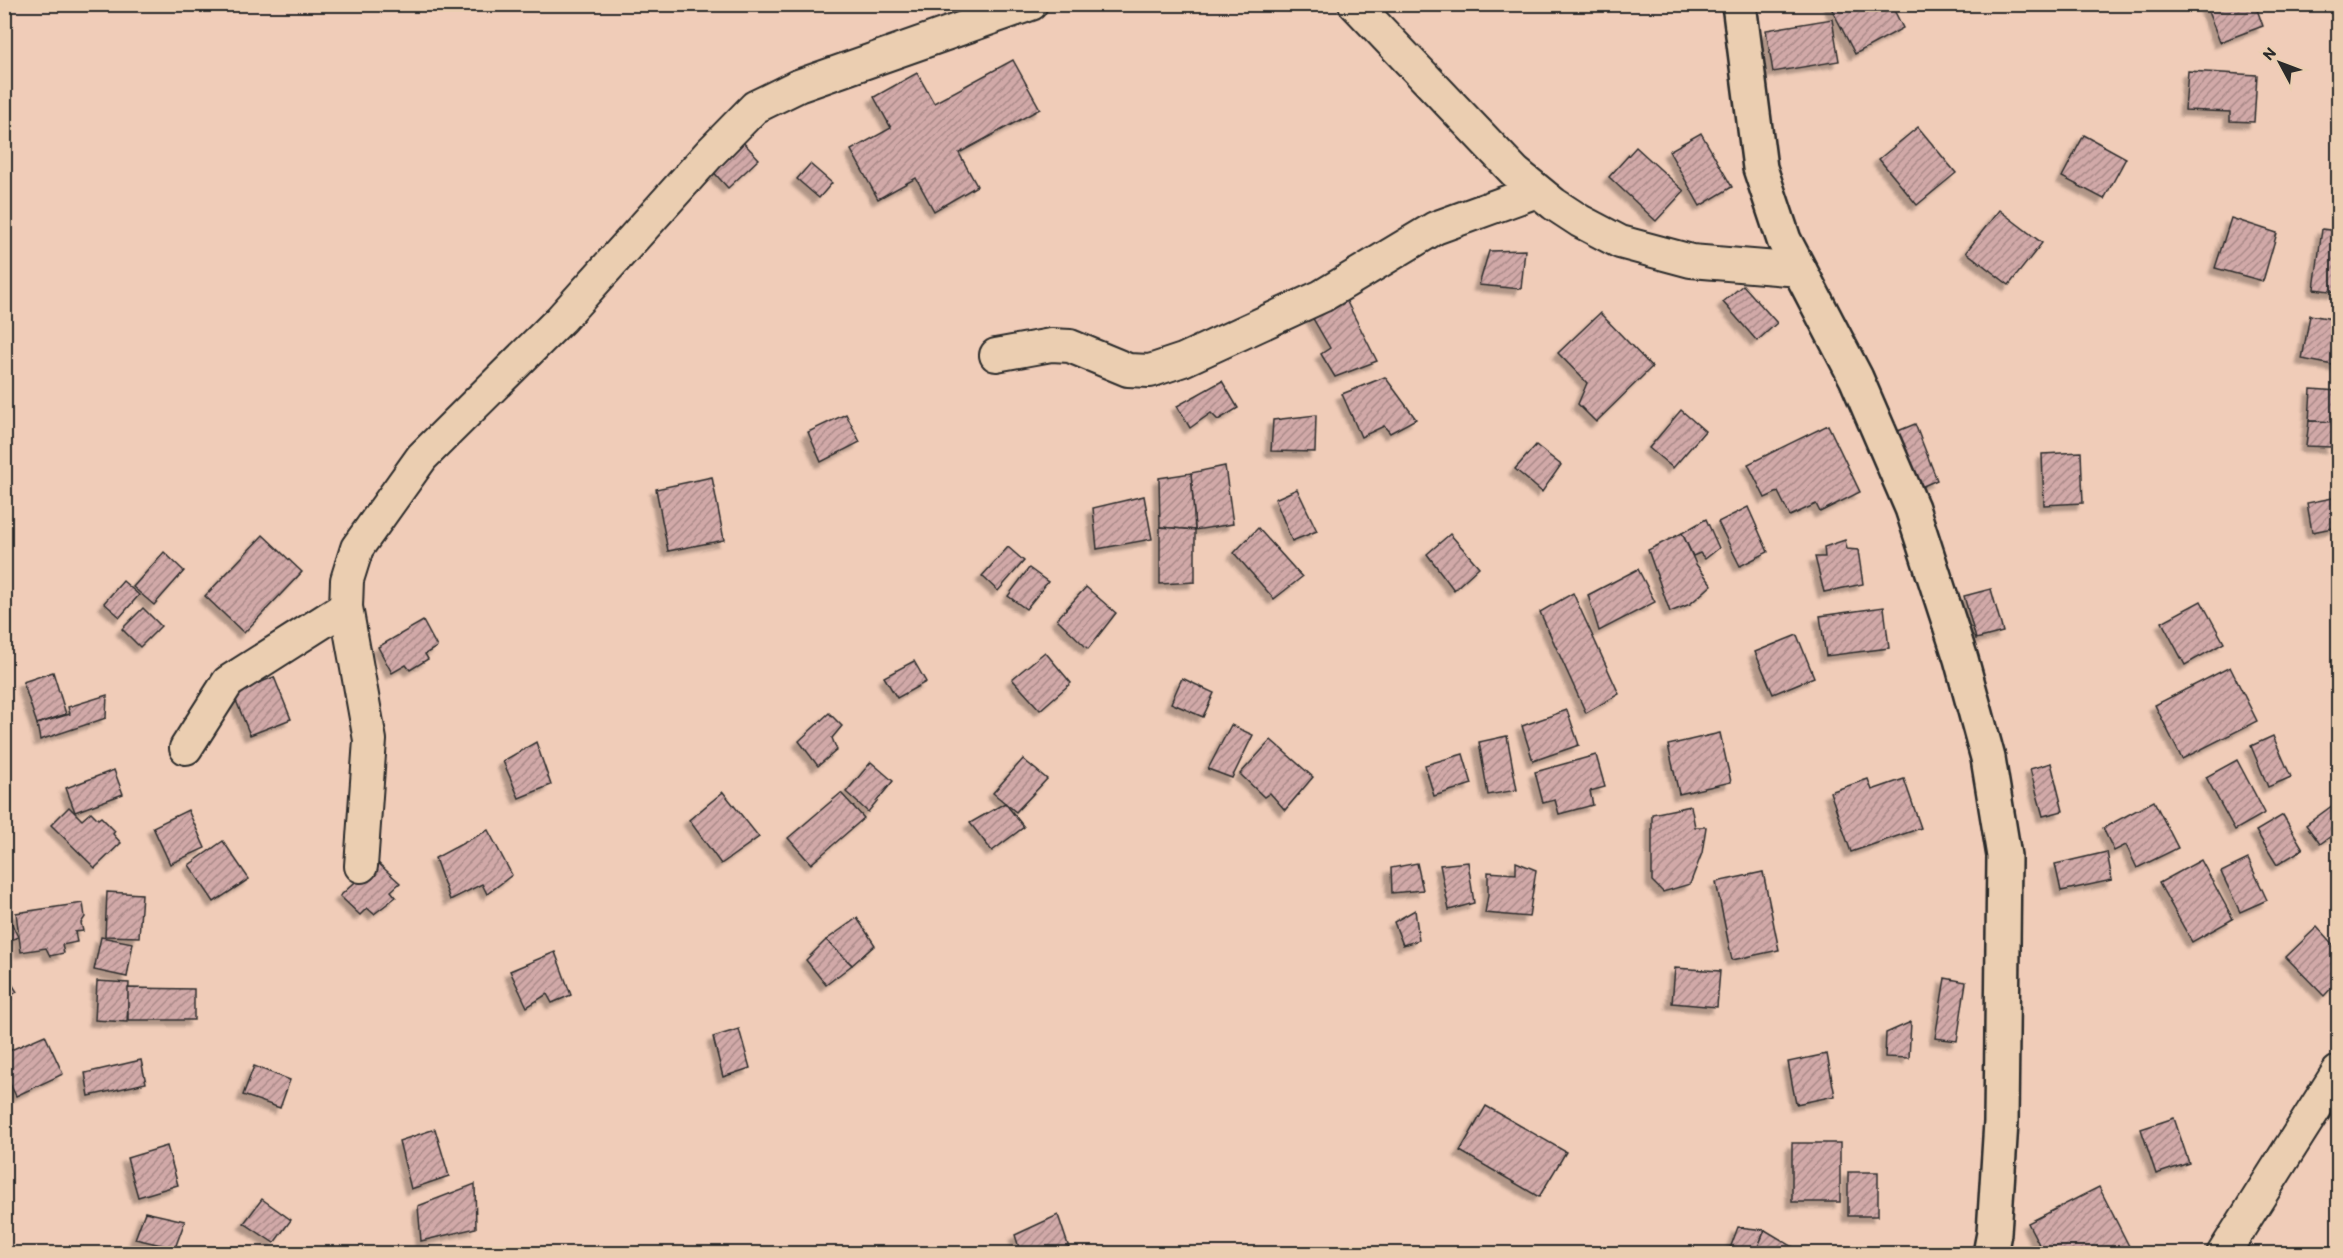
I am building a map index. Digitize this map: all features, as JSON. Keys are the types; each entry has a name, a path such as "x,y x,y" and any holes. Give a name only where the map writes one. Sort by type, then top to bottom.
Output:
{"street":[{"path":"361,866 370,740 346,607 347,580 357,548 422,457 561,319 710,153 755,107 798,86 969,15 1031,4"},
{"path":"1355,4 1515,172 1537,191 1580,221 1620,242 1691,261 1800,270"},
{"path":"1739,4 1760,168 1784,240 1856,378 1912,508 1961,659 1988,758 2004,856 2001,1122 1994,1233 1990,1254"},
{"path":"996,355 1051,345 1070,346 1128,370 1150,370 1183,360 1322,296 1435,228 1537,191"},
{"path":"186,748 228,682 346,607"},
{"path":"2223,1254 2338,1072"}],"building":[{"path":"1829,4 1891,4 1903,28 1855,54"},
{"path":"2205,4 2255,4 2263,26 2220,42"},
{"path":"1832,19 1839,61 1773,72 1766,30"},
{"path":"1013,60 1040,109 959,153 977,186 934,211 916,178 878,199 851,150 891,128 874,97 917,73 934,103"},
{"path":"2188,71 2257,75 2254,122 2230,121 2230,112 2185,110"},
{"path":"1918,127 1956,173 1917,205 1879,159"},
{"path":"1701,133 1732,187 1700,206 1669,151"},
{"path":"2084,135 2126,158 2104,199 2062,177"},
{"path":"739,138 759,159 728,188 708,166"},
{"path":"1636,147 1684,191 1656,221 1609,177"},
{"path":"810,164 832,183 819,198 797,179"},
{"path":"1999,210 2042,243 2009,285 1966,252"},
{"path":"2231,218 2277,233 2263,281 2215,268"},
{"path":"2322,229 2338,231 2338,292 2314,289"},
{"path":"1525,250 1521,289 1479,285 1489,251"},
{"path":"1743,285 1777,323 1757,341 1723,302"},
{"path":"1346,300 1377,361 1335,377 1321,354 1330,348 1311,315"},
{"path":"1600,313 1652,367 1596,422 1578,404 1587,383 1558,353"},
{"path":"2310,315 2338,320 2338,366 2302,359"},
{"path":"1385,377 1416,419 1390,433 1384,426 1361,437 1342,394"},
{"path":"1222,381 1238,408 1218,420 1211,413 1190,428 1177,406"},
{"path":"2311,389 2338,391 2334,422 2309,421"},
{"path":"1681,410 1705,431 1673,468 1649,448"},
{"path":"846,414 860,442 821,462 808,432"},
{"path":"1316,415 1315,452 1271,451 1273,420"},
{"path":"2309,421 2334,422 2331,447 2306,446"},
{"path":"1915,424 1937,480 1921,487 1898,431"},
{"path":"1828,425 1860,492 1820,512 1816,504 1790,516 1778,492 1765,498 1748,464"},
{"path":"1536,445 1561,465 1542,492 1515,469"},
{"path":"2081,452 2083,503 2044,505 2042,454"},
{"path":"1225,466 1233,524 1195,530 1191,473"},
{"path":"1191,473 1195,530 1160,527 1159,478"},
{"path":"712,477 724,540 668,551 656,489"},
{"path":"1297,489 1317,531 1292,541 1275,499"},
{"path":"1144,496 1152,539 1097,549 1093,508"},
{"path":"2338,497 2338,527 2312,532 2307,503"},
{"path":"1748,507 1768,552 1740,566 1718,522"},
{"path":"1706,519 1719,548 1705,559 1700,553 1693,556 1682,533"},
{"path":"1160,527 1195,530 1195,582 1160,584"},
{"path":"1258,528 1302,577 1274,599 1234,553"},
{"path":"1682,533 1696,564 1712,585 1690,604 1670,612 1648,550"},
{"path":"1450,534 1479,567 1454,590 1427,554"},
{"path":"263,535 302,572 244,633 205,596"},
{"path":"1845,540 1847,549 1858,550 1863,584 1824,592 1815,557 1825,557 1824,547"},
{"path":"1008,547 1024,561 998,591 982,576"},
{"path":"164,552 184,571 154,605 133,587"},
{"path":"1029,568 1048,582 1026,609 1008,596"},
{"path":"1638,569 1655,602 1599,631 1588,595"},
{"path":"123,581 139,595 120,617 104,603"},
{"path":"1086,587 1116,613 1088,649 1057,619"},
{"path":"1991,589 2003,632 1976,639 1964,596"},
{"path":"1573,593 1619,694 1586,713 1540,612"},
{"path":"2201,601 2224,643 2185,665 2162,622"},
{"path":"1884,607 1889,648 1826,656 1820,616"},
{"path":"143,608 161,626 140,647 122,629"},
{"path":"423,621 437,647 425,654 428,659 410,670 406,665 392,673 378,647"},
{"path":"1797,635 1814,677 1773,694 1755,652"},
{"path":"1045,652 1071,683 1040,710 1012,679"},
{"path":"914,661 926,682 897,698 884,677"},
{"path":"2230,667 2257,721 2182,759 2155,705"},
{"path":"53,672 66,714 37,724 23,682"},
{"path":"274,677 291,719 250,735 233,693"},
{"path":"1182,678 1214,693 1203,717 1171,703"},
{"path":"107,695 106,718 40,740 37,724 70,714 68,707"},
{"path":"1567,710 1579,745 1533,761 1522,726"},
{"path":"829,713 842,726 832,738 837,750 818,766 799,741"},
{"path":"1231,725 1253,735 1232,778 1208,769"},
{"path":"1720,733 1731,782 1679,794 1668,745"},
{"path":"1507,736 1517,790 1488,795 1479,742"},
{"path":"2273,736 2291,777 2268,787 2251,746"},
{"path":"1271,740 1313,777 1285,810 1270,793 1264,797 1240,774"},
{"path":"536,742 551,785 519,798 503,761"},
{"path":"1463,754 1472,784 1434,796 1425,765"},
{"path":"1596,755 1605,787 1590,791 1593,805 1559,814 1555,800 1543,803 1535,772"},
{"path":"1023,759 1047,779 1016,812 993,793"},
{"path":"2237,760 2265,813 2235,830 2206,777"},
{"path":"871,762 893,781 868,812 846,792"},
{"path":"2051,763 2063,811 2043,816 2030,769"},
{"path":"114,770 123,794 75,812 66,788"},
{"path":"1868,779 1872,790 1904,779 1921,828 1851,852 1830,792"},
{"path":"723,792 759,837 721,864 689,820"},
{"path":"841,793 864,818 811,864 788,838"},
{"path":"2154,801 2178,848 2137,868 2126,845 2114,851 2103,828"},
{"path":"1005,803 1024,827 992,851 970,823"},
{"path":"2333,805 2338,812 2338,831 2320,844 2306,825"},
{"path":"1691,806 1695,827 1706,827 1702,853 1690,884 1663,892 1652,881 1652,814"},
{"path":"69,807 82,820 91,812 98,819 101,817 115,831 113,834 121,843 95,868 51,825"},
{"path":"188,810 205,848 170,864 153,827"},
{"path":"2283,815 2303,849 2277,865 2256,831"},
{"path":"488,830 512,875 487,894 482,884 450,900 435,858"},
{"path":"223,841 249,879 214,902 189,865"},
{"path":"2107,852 2112,880 2061,891 2055,864"},
{"path":"2248,859 2267,900 2240,912 2221,872"},
{"path":"2201,860 2233,919 2192,942 2159,883"},
{"path":"377,862 400,883 391,891 396,897 374,914 367,908 360,915 340,896"},
{"path":"1468,862 1474,903 1449,910 1440,865"},
{"path":"1516,862 1536,870 1529,917 1485,913 1488,872 1516,874"},
{"path":"1417,863 1423,890 1392,893 1391,868"},
{"path":"1763,872 1779,950 1732,960 1716,882"},
{"path":"107,892 142,894 139,937 105,936"},
{"path":"83,903 85,917 81,923 83,931 75,932 77,942 62,945 64,953 50,956 46,948 21,952 16,913"},
{"path":"1415,910 1419,940 1403,945 1394,922"},
{"path":"9,918 18,937 4,943 4,921"},
{"path":"857,918 875,945 852,965 826,940"},
{"path":"2317,927 2338,950 2338,981 2324,996 2286,957"},
{"path":"101,937 133,943 127,977 94,970"},
{"path":"826,940 852,965 826,985 806,960"},
{"path":"555,952 571,995 552,1003 547,994 527,1007 510,971"},
{"path":"1675,968 1720,971 1717,1007 1672,1003"},
{"path":"4,971 17,992 4,999"},
{"path":"1945,978 1966,982 1957,1041 1935,1038"},
{"path":"97,981 129,983 127,1022 95,1020"},
{"path":"128,988 194,989 194,1020 128,1020"},
{"path":"1911,1022 1909,1058 1885,1057 1886,1033"},
{"path":"739,1029 750,1068 723,1077 713,1037"},
{"path":"45,1035 63,1074 16,1096 4,1072 4,1053"},
{"path":"1827,1054 1835,1096 1796,1104 1788,1062"},
{"path":"141,1060 146,1083 89,1096 85,1073"},
{"path":"254,1066 290,1080 280,1108 243,1095"},
{"path":"1486,1106 1566,1152 1539,1197 1460,1151"},
{"path":"2174,1118 2189,1163 2156,1174 2141,1129"},
{"path":"435,1129 449,1176 411,1189 399,1141"},
{"path":"1792,1143 1840,1143 1840,1202 1792,1202"},
{"path":"167,1146 178,1185 138,1197 127,1158"},
{"path":"1848,1172 1878,1172 1878,1216 1848,1216"},
{"path":"475,1184 476,1228 421,1241 418,1206"},
{"path":"2099,1187 2133,1254 2044,1254 2028,1223"},
{"path":"262,1199 291,1220 274,1243 244,1223"},
{"path":"145,1212 185,1221 175,1248 135,1239"},
{"path":"1058,1215 1071,1254 1021,1254 1015,1235"},
{"path":"1738,1227 1765,1230 1755,1254 1728,1254"},
{"path":"1765,1230 1805,1254 1755,1254"}]}
